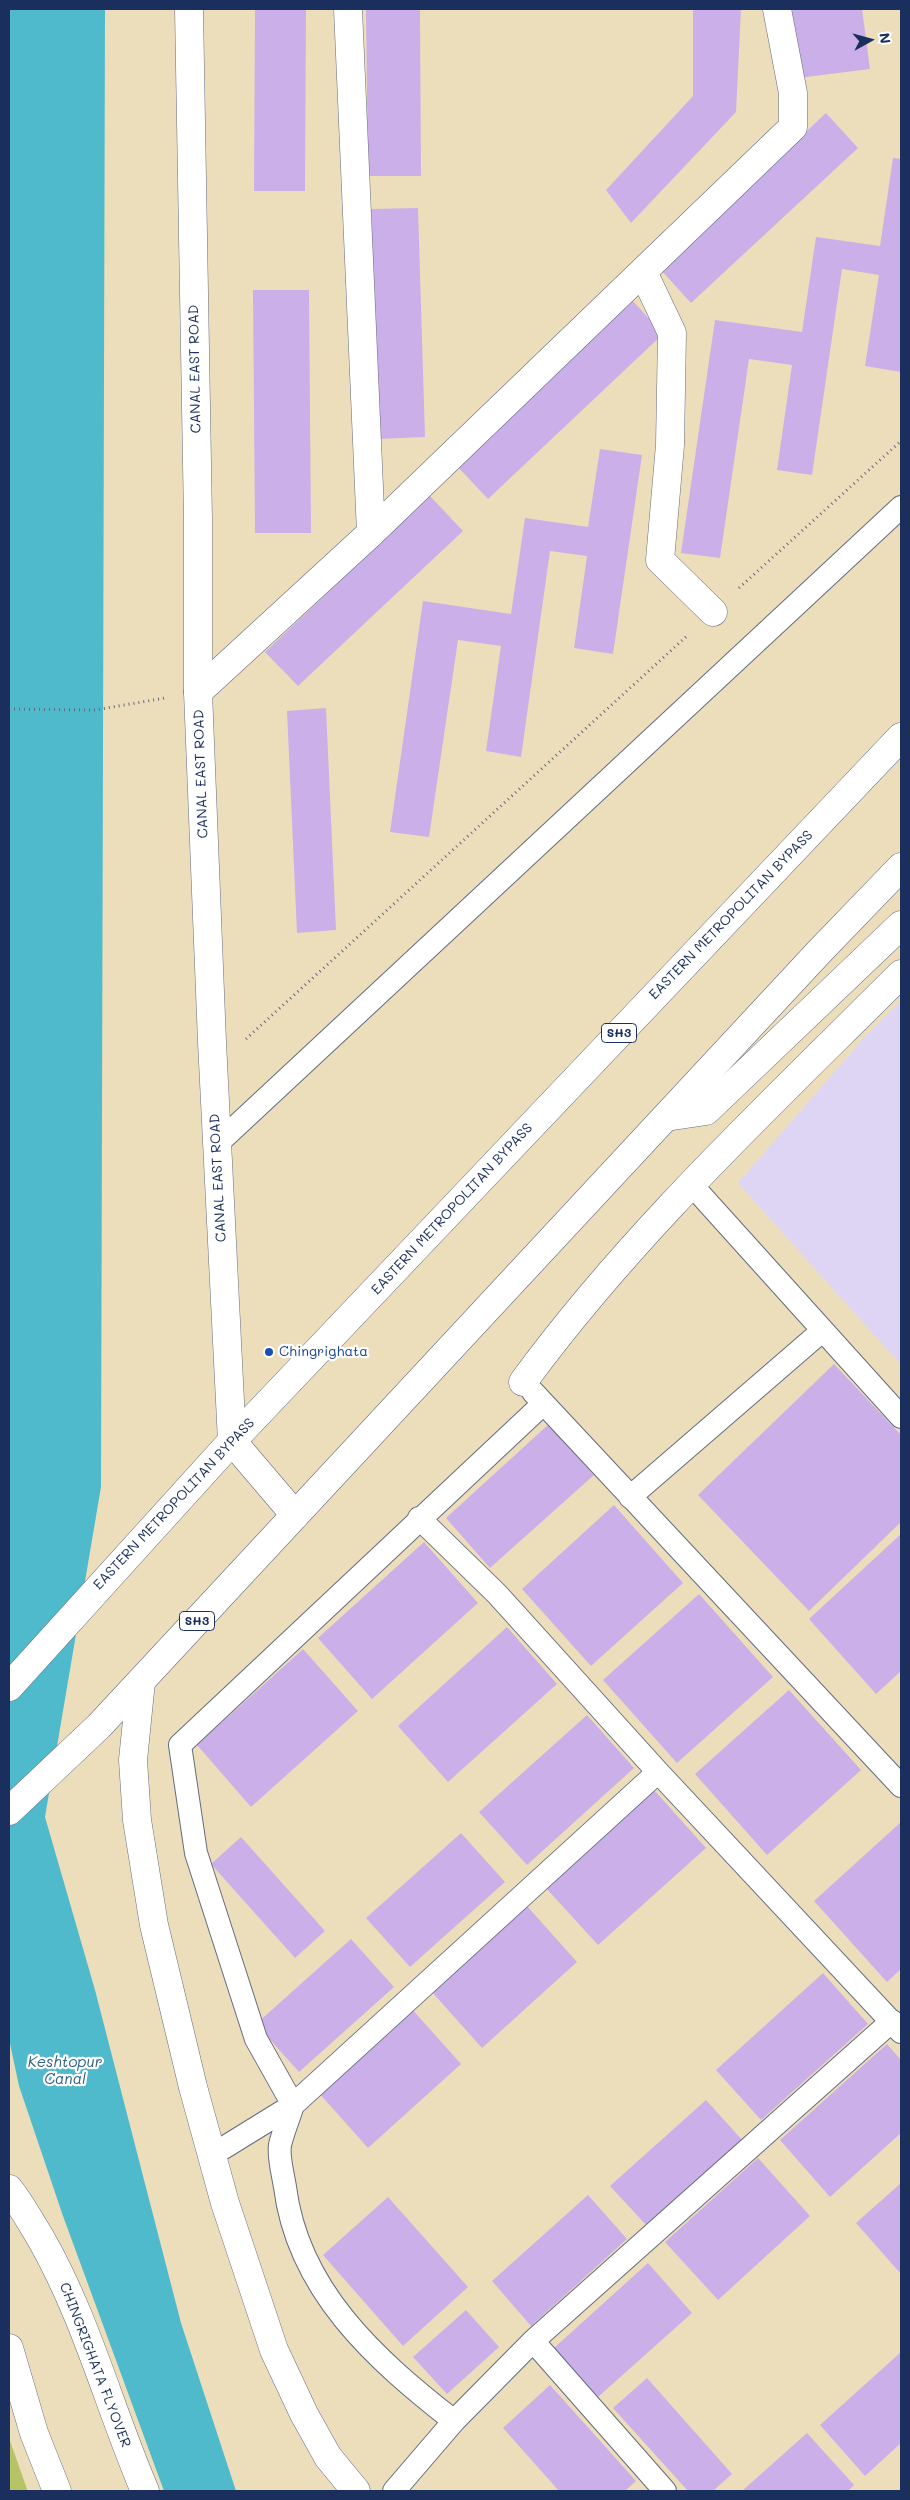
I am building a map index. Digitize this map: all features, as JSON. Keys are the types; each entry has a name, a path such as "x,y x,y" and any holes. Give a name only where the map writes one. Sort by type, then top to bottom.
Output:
{"main road":[{"name":"CANAL EAST ROAD","path":"188,9 198,510 198,692 213,1069 232,1441"},
{"path":"348,9 371,533"},
{"path":"198,692 371,533 793,127 794,93 777,9"},
{"path":"643,272 672,333 670,445 660,560 712,612"},
{"name":"EASTERN METROPOLITAN BYPASS","path":"9,1686 232,1441 901,738"},
{"name":"SH3","path":"9,1811 99,1726 901,867"},
{"path":"666,1118 706,1111 901,925"},
{"path":"523,1382 556,1337 690,1183 901,974"},
{"path":"232,1441 295,1514"},
{"path":"141,1681 133,1760 137,1820 154,1925 193,2087 225,2202 274,2350 304,2414 328,2457 356,2491"},
{"name":"CHINGRIGHATA FLYOVER","path":"9,2189 18,2200 52,2259 81,2322 145,2491"},
{"path":"9,2348 34,2433 57,2491"}],"lane":[{"path":"217,1144 901,507"},
{"path":"690,1183 901,1418"},
{"path":"630,1497 822,1332"},
{"path":"523,1382 901,1786"},
{"path":"454,2421 400,2379 338,2314 307,2265 287,2205 280,2147 293,2105 256,2039 196,1853 180,1745 419,1518 547,1408"},
{"path":"394,2491 454,2421 533,2341 897,2026 658,1772 497,1594 419,1518"},
{"path":"212,2155 293,2105 658,1772"},
{"path":"533,2341 665,2491"}],"path":[{"path":"213,1069 901,441"},
{"path":"9,709 95,710 198,692"}],"shaded area":[{"path":"901,1001 901,1365 738,1183 863,1039"}],"green space":[{"path":"9,2438 27,2489 27,2491 9,2491"}],"water":[{"name":"Keshtopur Canal","path":"9,9 105,9 101,1487 45,1817 95,1990 181,2323 236,2491 164,2491 63,2216 19,2086 9,2039"}],"building":[{"path":"255,9 306,9 305,191 254,191"},
{"path":"366,9 420,9 421,176 368,176"},
{"path":"693,9 741,9 736,112 631,223 606,190 693,96"},
{"path":"789,9 862,9 870,69 798,78"},
{"path":"826,113 858,148 691,303 660,269"},
{"path":"893,158 901,159 901,372 865,366 879,275 842,269 812,475 777,470 792,365 749,359 720,558 681,553 715,320 802,332 816,237 880,246"},
{"path":"418,208 425,437 378,439 371,209"},
{"path":"253,290 309,290 311,533 255,533"},
{"path":"632,300 663,334 488,499 456,465"},
{"path":"600,449 642,455 613,654 574,648 587,556 550,551 521,757 486,751 501,646 458,640 429,837 390,832 423,601 511,614 525,518 588,527"},
{"path":"430,496 463,531 298,686 265,652"},
{"path":"326,708 336,930 297,933 287,711"},
{"path":"834,1364 901,1435 901,1522 809,1611 698,1495"},
{"path":"549,1424 594,1475 490,1568 446,1518"},
{"path":"614,1505 683,1583 591,1666 522,1589"},
{"path":"901,1534 901,1671 876,1694 809,1619"},
{"path":"424,1542 478,1603 372,1699 318,1638"},
{"path":"699,1594 773,1677 677,1763 603,1680"},
{"path":"507,1627 557,1684 448,1782 398,1726"},
{"path":"303,1649 358,1711 251,1807 197,1745"},
{"path":"789,1690 861,1770 767,1855 695,1774"},
{"path":"587,1715 634,1768 527,1865 479,1812"},
{"path":"654,1790 706,1848 598,1945 546,1888"},
{"path":"901,1822 901,1969 887,1982 814,1901"},
{"path":"461,1833 505,1882 410,1967 366,1918"},
{"path":"241,1837 325,1931 295,1958 211,1864"},
{"path":"527,1906 577,1962 482,2048 432,1992"},
{"path":"351,1939 394,1987 299,2072 256,2024"},
{"path":"823,1973 868,2024 761,2120 716,2070"},
{"path":"411,2008 461,2064 368,2148 318,2092"},
{"path":"887,2044 901,2060 901,2133 830,2197 780,2140"},
{"path":"706,2100 743,2141 648,2227 610,2186"},
{"path":"758,2158 810,2216 718,2300 665,2242"},
{"path":"901,2183 901,2274 856,2223"},
{"path":"588,2195 627,2239 531,2326 492,2281"},
{"path":"388,2197 468,2287 403,2346 323,2255"},
{"path":"648,2263 692,2313 598,2397 554,2348"},
{"path":"466,2310 499,2347 447,2394 413,2357"},
{"path":"901,2352 901,2443 865,2476 820,2425"},
{"path":"647,2378 732,2474 713,2491 688,2491 613,2408"},
{"path":"550,2385 636,2481 625,2491 559,2491 503,2428"},
{"path":"807,2433 854,2485 848,2491 742,2491"}],"place":[{"name":"Chingrighata","path":"269,1352"}]}
